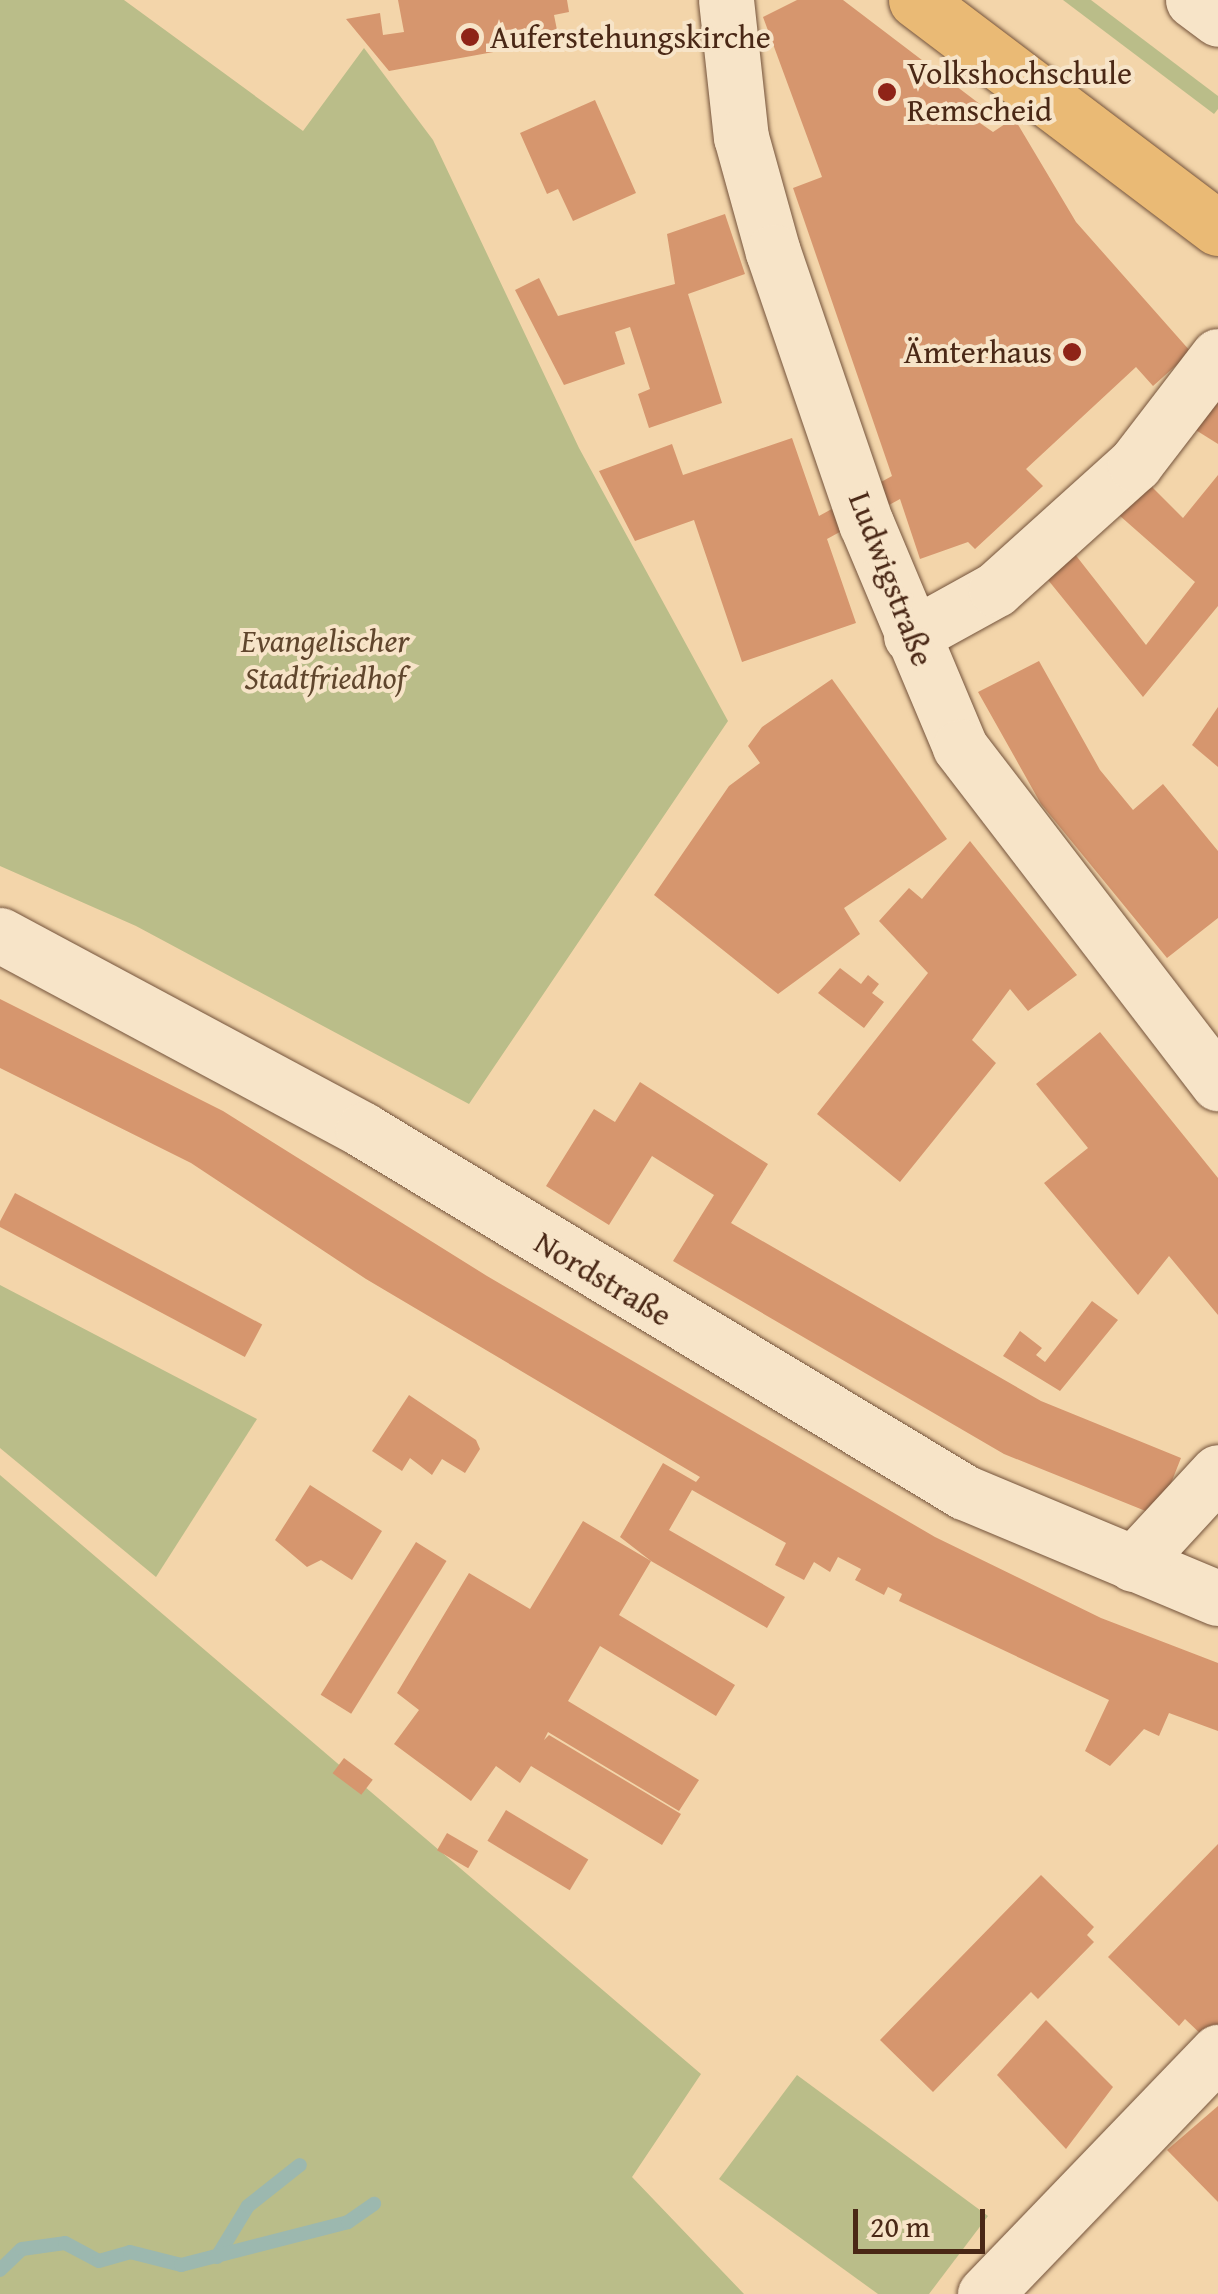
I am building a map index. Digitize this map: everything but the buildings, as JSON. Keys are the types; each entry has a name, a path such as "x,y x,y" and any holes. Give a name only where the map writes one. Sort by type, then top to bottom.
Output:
{"main road":[{"path":"916,0 1218,228"}],"street":[{"name":"Ludwigstraße","path":"726,0 741,137 773,252 911,636 960,748 1218,1084"},
{"path":"1193,0 1218,18"},
{"path":"911,636 996,589 1135,464 1218,356"},
{"name":"Nordstraße","path":"0,935 346,1120 964,1492 1218,1598"},
{"path":"1133,1564 1218,1472"},
{"path":"984,2294 1218,2052"}],"green space":[{"name":"Evangelischer Stadtfriedhof","path":"0,0 124,0 303,131 364,48 433,140 579,448 728,721 469,1104 136,926 0,866"},
{"path":"1063,0 1091,0 1218,96 1218,109 1214,114"},
{"path":"0,1285 257,1419 156,1577 0,1448"},
{"path":"0,1475 701,2074 632,2177 744,2294 0,2294"},
{"path":"797,2075 988,2216 929,2294 878,2294 719,2179"}],"waterway":[{"path":"217,2257 248,2206 300,2165"},
{"path":"0,2270 22,2249 65,2243 99,2261 130,2252 181,2265 348,2222 374,2204"}],"place":[{"name":"Auferstehungskirche","path":"470,37"},
{"name":"Volkshochschule Remscheid","path":"887,92"},
{"name":"Ämterhaus","path":"1072,352"}]}
